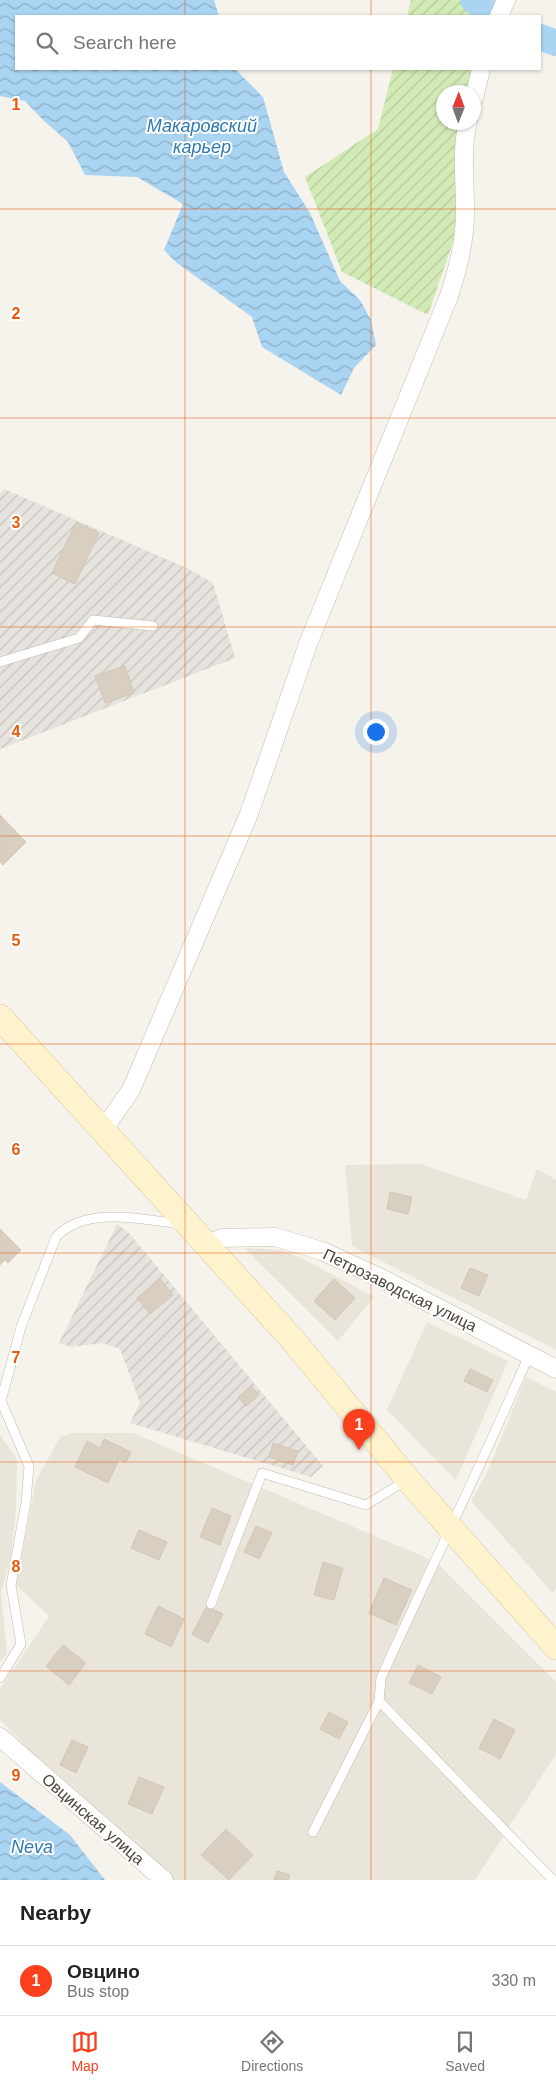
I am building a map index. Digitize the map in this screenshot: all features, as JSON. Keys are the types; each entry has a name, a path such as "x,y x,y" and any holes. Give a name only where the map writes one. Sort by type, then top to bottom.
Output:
{"main road":[{"path":"0,1017 208,1244 292,1339 408,1479 556,1647"}],"street":[{"path":"499,15 506,0"},
{"path":"477,85 481,70"},
{"path":"103,1130 131,1090 249,814 308,644 449,296 457,272 464,231 464,182 467,130"},
{"name":"Петрозаводская улица","path":"208,1244 222,1238 275,1236 322,1251 381,1278 556,1369"},
{"name":"Овцинская улица","path":"0,1737 164,1880"}],"lane":[{"path":"0,662 79,638 93,620 153,626"},
{"path":"0,1678 21,1644 10,1585 26,1502 29,1466 1,1401 21,1327 56,1237 66,1227 83,1220 117,1217 189,1225"},
{"path":"313,1832 379,1701 381,1678 450,1526 480,1468 529,1355"},
{"path":"211,1604 262,1473 366,1505 408,1479"},
{"path":"379,1701 553,1880"}],"shaded area":[{"path":"4,489 187,568 213,583 235,658 0,749 0,494"},
{"path":"420,1164 526,1200 537,1169 556,1180 556,1350 352,1246 345,1165"},
{"path":"117,1224 129,1233 323,1466 311,1477 130,1423 140,1403 120,1349 102,1343 71,1347 59,1343"},
{"path":"244,1248 282,1250 303,1259 374,1297 338,1341"},
{"path":"427,1322 508,1361 456,1480 387,1410"},
{"path":"526,1377 556,1392 556,1589 553,1593 471,1501 487,1473"},
{"path":"71,1433 133,1433 436,1562 556,1682 556,1754 475,1880 168,1880 48,1770 0,1720 0,1689 49,1616 16,1585 36,1481 60,1437"},
{"path":"0,1435 17,1460 16,1511 11,1555 1,1593 7,1653 0,1663"}],"green space":[{"path":"411,0 499,0 493,15 407,15"},
{"path":"393,70 475,70 469,85 436,85 436,130 457,130 457,230 428,315 342,272 305,177 378,129"}],"water":[{"name":"Макаровский карьер","path":"0,0 214,0 219,15 15,15 15,70 236,70 263,97 284,172 310,213 340,281 360,300 371,320 376,345 354,368 341,395 262,347 252,317 177,263 164,250 183,204 137,177 85,175 68,142 25,101 0,96"},
{"name":"Neva","path":"0,1782 70,1835 105,1880 0,1880"}],"building":[{"path":"76,522 99,533 75,584 52,573"},
{"path":"125,666 134,693 105,703 95,676"},
{"path":"0,815 26,842 3,865 0,862"},
{"path":"390,1192 412,1197 408,1214 387,1209"},
{"path":"0,1229 21,1250 8,1263 5,1260 0,1265"},
{"path":"470,1268 488,1275 479,1296 461,1288"},
{"path":"160,1279 173,1295 150,1314 137,1298"},
{"path":"334,1279 355,1298 335,1320 314,1301"},
{"path":"470,1369 493,1380 487,1392 464,1381"},
{"path":"251,1386 259,1395 246,1406 238,1397"},
{"path":"104,1439 131,1452 126,1462 119,1459 108,1483 75,1467 87,1441 100,1448"},
{"path":"273,1443 298,1451 293,1465 269,1457"},
{"path":"212,1508 231,1516 220,1545 200,1537"},
{"path":"256,1526 272,1533 259,1559 244,1552"},
{"path":"139,1530 167,1542 159,1560 131,1548"},
{"path":"323,1562 343,1568 334,1600 314,1595"},
{"path":"384,1578 412,1590 396,1625 369,1613"},
{"path":"158,1606 184,1619 171,1647 145,1634"},
{"path":"207,1606 223,1614 208,1643 192,1634"},
{"path":"63,1645 86,1663 69,1685 46,1666"},
{"path":"418,1665 441,1677 432,1694 409,1683"},
{"path":"329,1712 348,1722 339,1739 320,1729"},
{"path":"494,1719 515,1730 500,1759 479,1748"},
{"path":"72,1740 88,1747 76,1773 60,1765"},
{"path":"139,1777 164,1787 152,1814 128,1804"},
{"path":"226,1829 253,1855 229,1880 201,1855"},
{"path":"277,1871 290,1875 288,1880 274,1880"}],"waterway":[{"path":"473,0 487,12"},
{"path":"541,37 556,43"}],"place":[{"name":"Овцино","path":"359,1450"}]}
